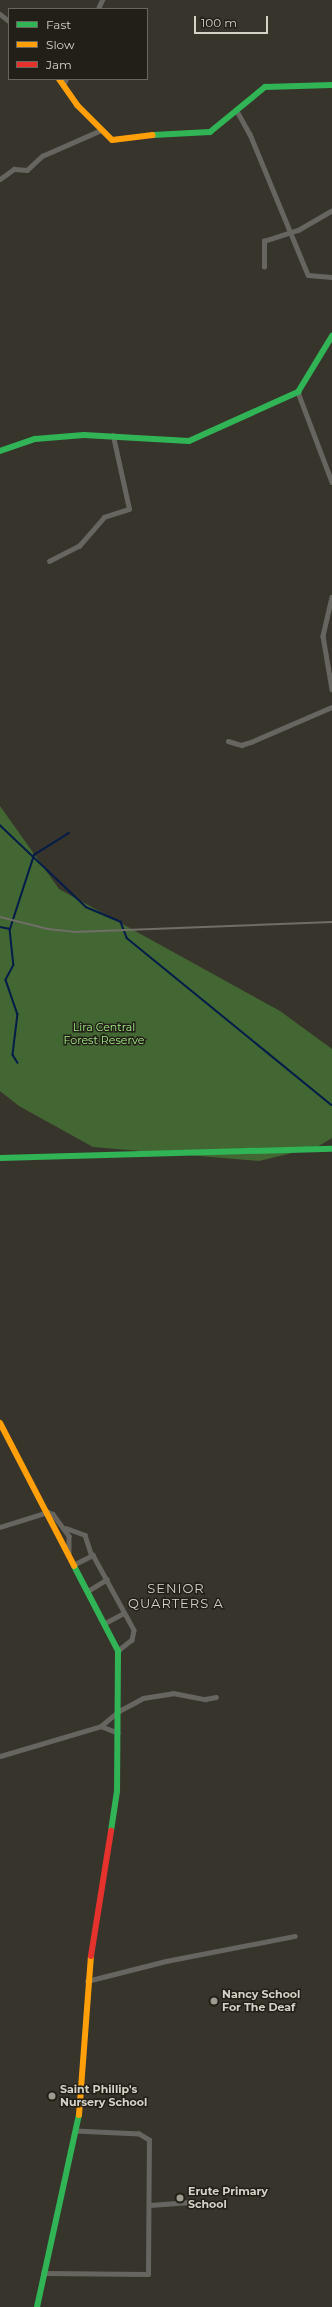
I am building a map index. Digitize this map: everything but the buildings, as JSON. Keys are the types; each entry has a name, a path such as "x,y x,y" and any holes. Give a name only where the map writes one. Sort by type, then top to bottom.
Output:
{"street":[{"path":"0,14 8,20"},
{"path":"60,80 99,131 112,140 184,131 210,132 236,111 250,96 265,87 332,85"},
{"path":"63,86 66,80"},
{"path":"236,111 243,119 280,210 292,231 308,276 332,277"},
{"path":"0,179 14,169 27,170 42,156 99,131"},
{"path":"264,267 263,242 292,231 332,210"},
{"path":"0,451 35,439 113,436 189,441 298,392 310,367 332,336"},
{"path":"298,392 332,482"},
{"path":"49,561 79,546 104,517 130,509 113,436"},
{"path":"332,598 324,636 332,689"},
{"path":"228,742 241,745 251,742 332,707"},
{"path":"0,1158 332,1149"},
{"path":"0,1423 75,1564 118,1651 119,1711 115,1805 87,1981 76,2131 43,2273 37,2307"},
{"path":"0,1527 48,1512 57,1516 66,1528 69,1553"},
{"path":"66,1528 85,1535 91,1554 124,1613 134,1637 118,1651"},
{"path":"75,1564 91,1554"},
{"path":"88,1591 106,1580"},
{"path":"105,1623 124,1613"},
{"path":"0,1756 101,1726 119,1711 163,1693 205,1700 216,1697"},
{"path":"101,1726 118,1733"},
{"path":"87,1981 166,1961 295,1936"},
{"path":"43,2273 148,2274 151,2146 145,2136 76,2131"},
{"path":"150,2205 190,2202"}],"green space":[{"name":"Lira Central Forest Reserve","path":"0,806 59,889 280,1011 332,1049 332,1138 317,1147 259,1161 93,1147 19,1106 0,1091"}],"waterway":[{"path":"0,825 86,907 121,922 127,938 332,1105"},
{"path":"0,927 10,929 34,855 69,833"},
{"path":"10,929 14,965 6,980 18,1014 13,1055 18,1063"}],"railway":[{"path":"0,917 48,929 75,932 332,922"}],"traffic: fast":[{"path":"153,135 210,132 265,87 332,85"},
{"path":"0,451 35,439 84,435 189,441 298,392 332,336"},
{"path":"0,1158 332,1149"},
{"path":"74,1566 118,1651 117,1791 111,1831"},
{"path":"37,2307 79,2115"}],"traffic: slow":[{"path":"60,80 77,105 112,140 153,135"},
{"path":"0,1423 74,1566"},
{"path":"79,2115 91,1956"}],"traffic: jam":[{"path":"91,1956 111,1831"}],"place":[{"name":"Nancy School For The Deaf","path":"214,2001"},
{"name":"Saint Phillip's Nursery School","path":"52,2096"},
{"name":"Erute Primary School","path":"180,2198"}],"district":[{"name":"SENIOR QUARTERS A","path":"176,1596"}]}
